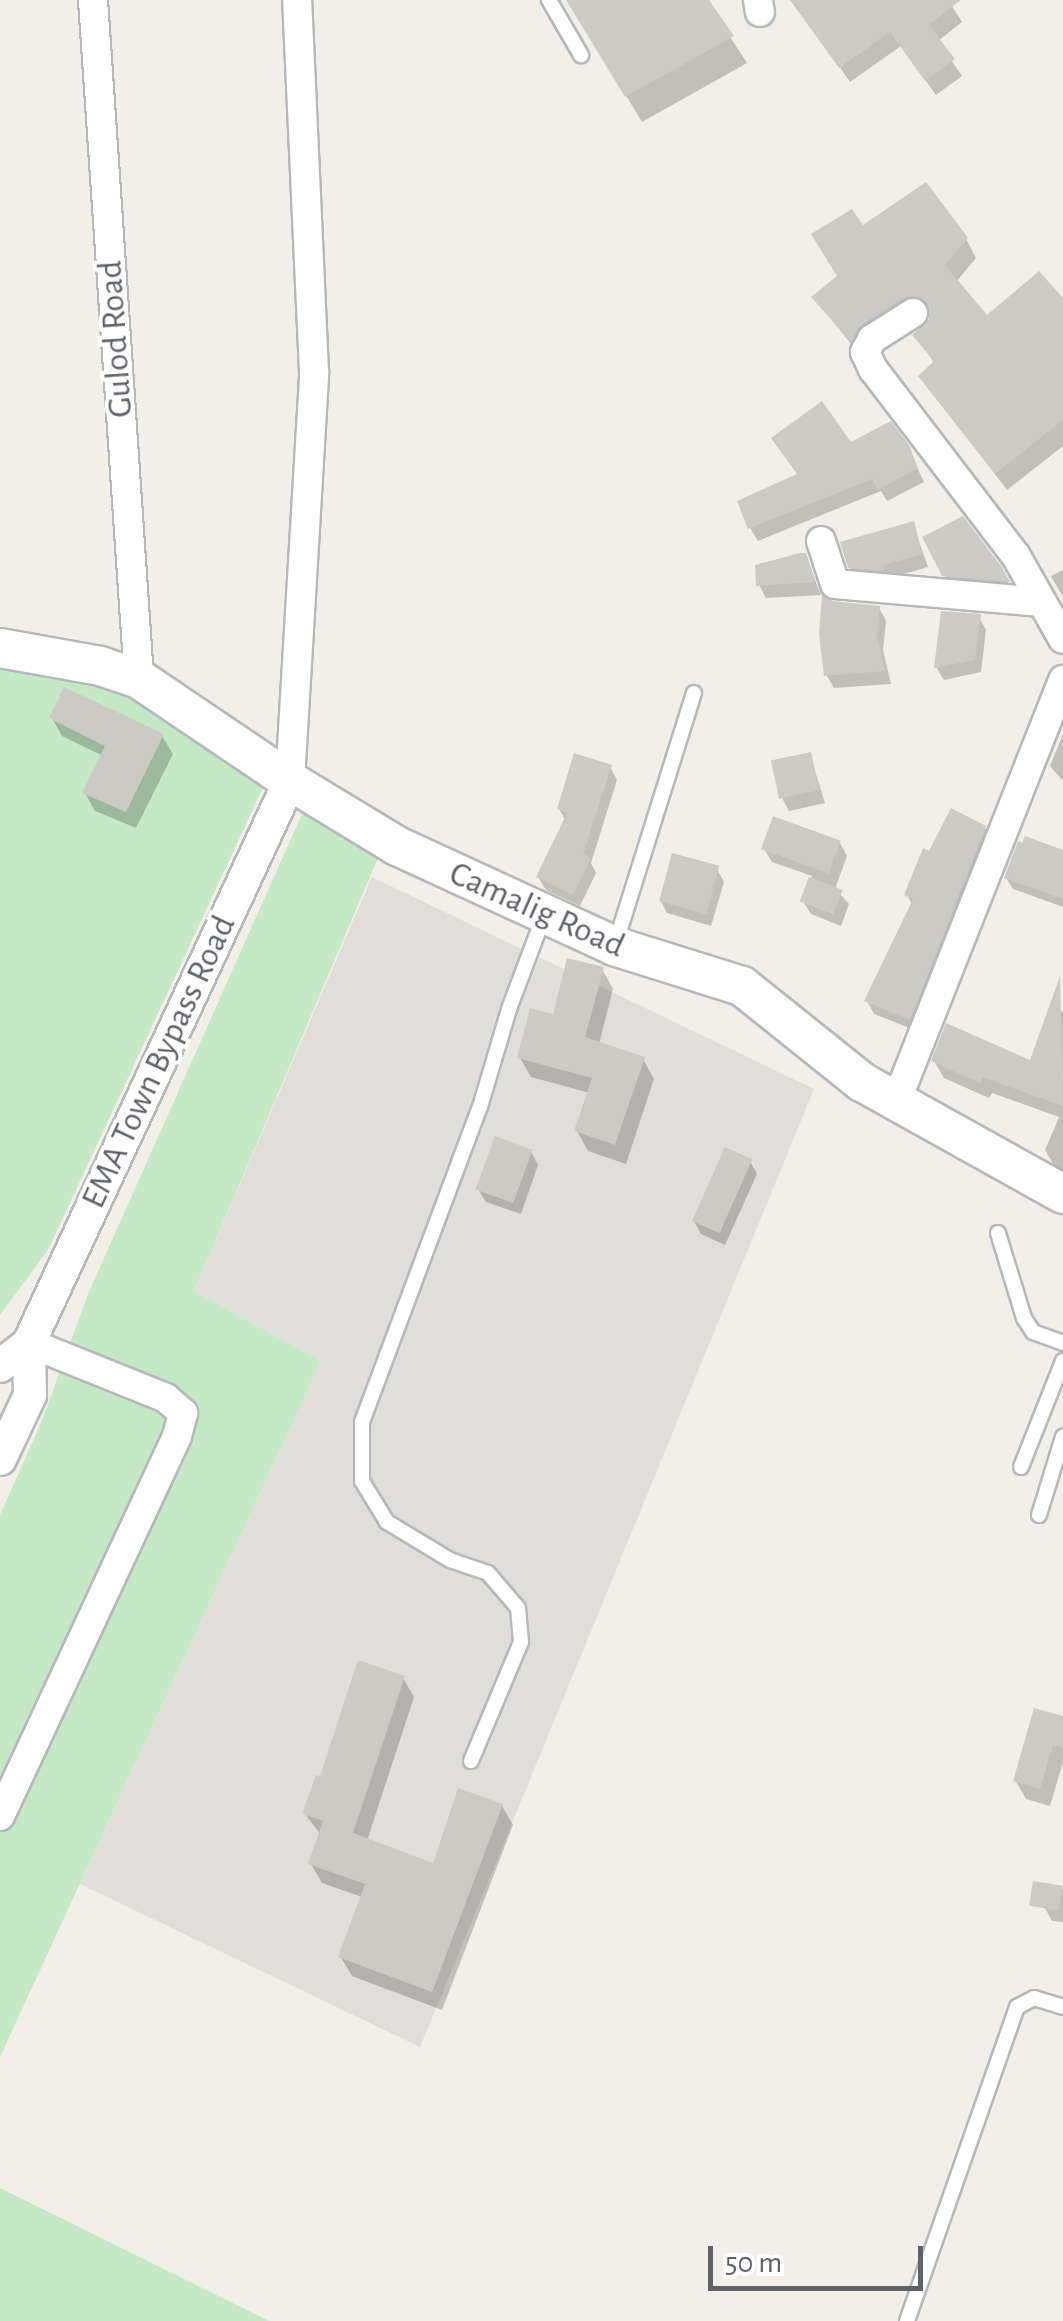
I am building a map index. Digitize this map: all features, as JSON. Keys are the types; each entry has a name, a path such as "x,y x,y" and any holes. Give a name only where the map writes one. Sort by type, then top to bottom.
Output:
{"main road":[{"name":"Camalig Road","path":"0,648 100,666 140,678 290,781 397,846 614,946 742,986 772,1005 834,1062 896,1102 1063,1194"}],"street":[{"name":"Gulod Road","path":"93,0 140,678"},
{"path":"290,781 314,372 297,0"},
{"path":"913,313 872,340 865,352 874,370 1016,556 1063,639"},
{"path":"820,541 835,584 1042,602"},
{"path":"896,1102 1063,680"},
{"name":"EMA Town Bypass Road","path":"0,1459 30,1394 30,1343 290,781"},
{"path":"0,1816 177,1436 183,1414 166,1398 30,1343"},
{"name":"EMA Town Bypass Road","path":"0,1366 30,1343"}],"lane":[{"path":"549,0 581,55"},
{"path":"614,946 694,693"},
{"path":"471,1761 521,1642 518,1608 488,1573 450,1560 387,1522 362,1481 362,1422 480,1107 509,1008 544,916"},
{"path":"998,1233 1024,1318 1032,1332 1063,1343"},
{"path":"1021,1467 1063,1361"},
{"path":"1039,1515 1063,1436"},
{"path":"908,2321 1017,2007 1034,1998 1063,2007"}],"shaded area":[{"path":"372,877 814,1089 420,2047 80,1884 321,1361 194,1291"}],"green space":[{"path":"0,648 100,666 272,768 48,1250 0,1315"},
{"path":"311,794 386,839 194,1291 321,1361 0,2057 0,1515 41,1423 88,1294"},
{"path":"0,2188 269,2321 0,2321"}],"building":[{"path":"566,0 709,0 734,36 625,97"},
{"path":"790,0 961,0 929,25 955,59 925,81 890,32 839,68"},
{"path":"926,182 968,238 945,265 987,315 1039,271 1063,298 1063,420 995,474 918,376 934,361 912,335 929,320 927,303 913,296 904,298 863,324 851,342 811,297 837,276 811,234 852,209 863,225"},
{"path":"822,401 851,442 891,421 909,445 918,468 878,490 872,479 748,529 737,501 797,474 771,438"},
{"path":"963,516 1010,582 942,576 922,537"},
{"path":"914,521 922,554 884,565 884,571 848,568 840,542"},
{"path":"806,553 816,582 756,586 755,565"},
{"path":"822,595 833,601 880,606 877,635 885,671 824,676 819,634"},
{"path":"941,611 981,614 975,660 934,668"},
{"path":"64,687 164,734 126,812 82,793 105,746 49,718"},
{"path":"811,752 819,790 779,799 771,761"},
{"path":"574,753 612,765 583,854 591,858 573,895 536,877 567,813 557,809"},
{"path":"951,808 986,826 910,1020 864,1001 913,899 904,895 923,848 929,851"},
{"path":"773,816 841,841 829,874 761,849"},
{"path":"1025,836 1063,850 1063,899 1004,878 1018,841 1022,843"},
{"path":"672,853 719,866 706,914 659,901"},
{"path":"809,877 843,890 833,914 800,901"},
{"path":"567,958 604,967 585,1037 645,1057 615,1145 574,1131 592,1078 517,1058 530,1008 553,1014"},
{"path":"1060,976 1063,1106 982,1077 980,1083 931,1061 946,1023 1030,1060"},
{"path":"495,1136 533,1150 513,1203 476,1190"},
{"path":"725,1147 752,1159 719,1233 692,1221"},
{"path":"358,1660 405,1676 353,1833 433,1863 458,1788 503,1804 432,1992 338,1957 365,1884 308,1864 323,1821 302,1814 316,1775 320,1776"},
{"path":"1034,1708 1063,1716 1063,1748 1053,1745 1040,1789 1013,1781"},
{"path":"1033,1881 1063,1886 1059,1910 1029,1906"}]}
